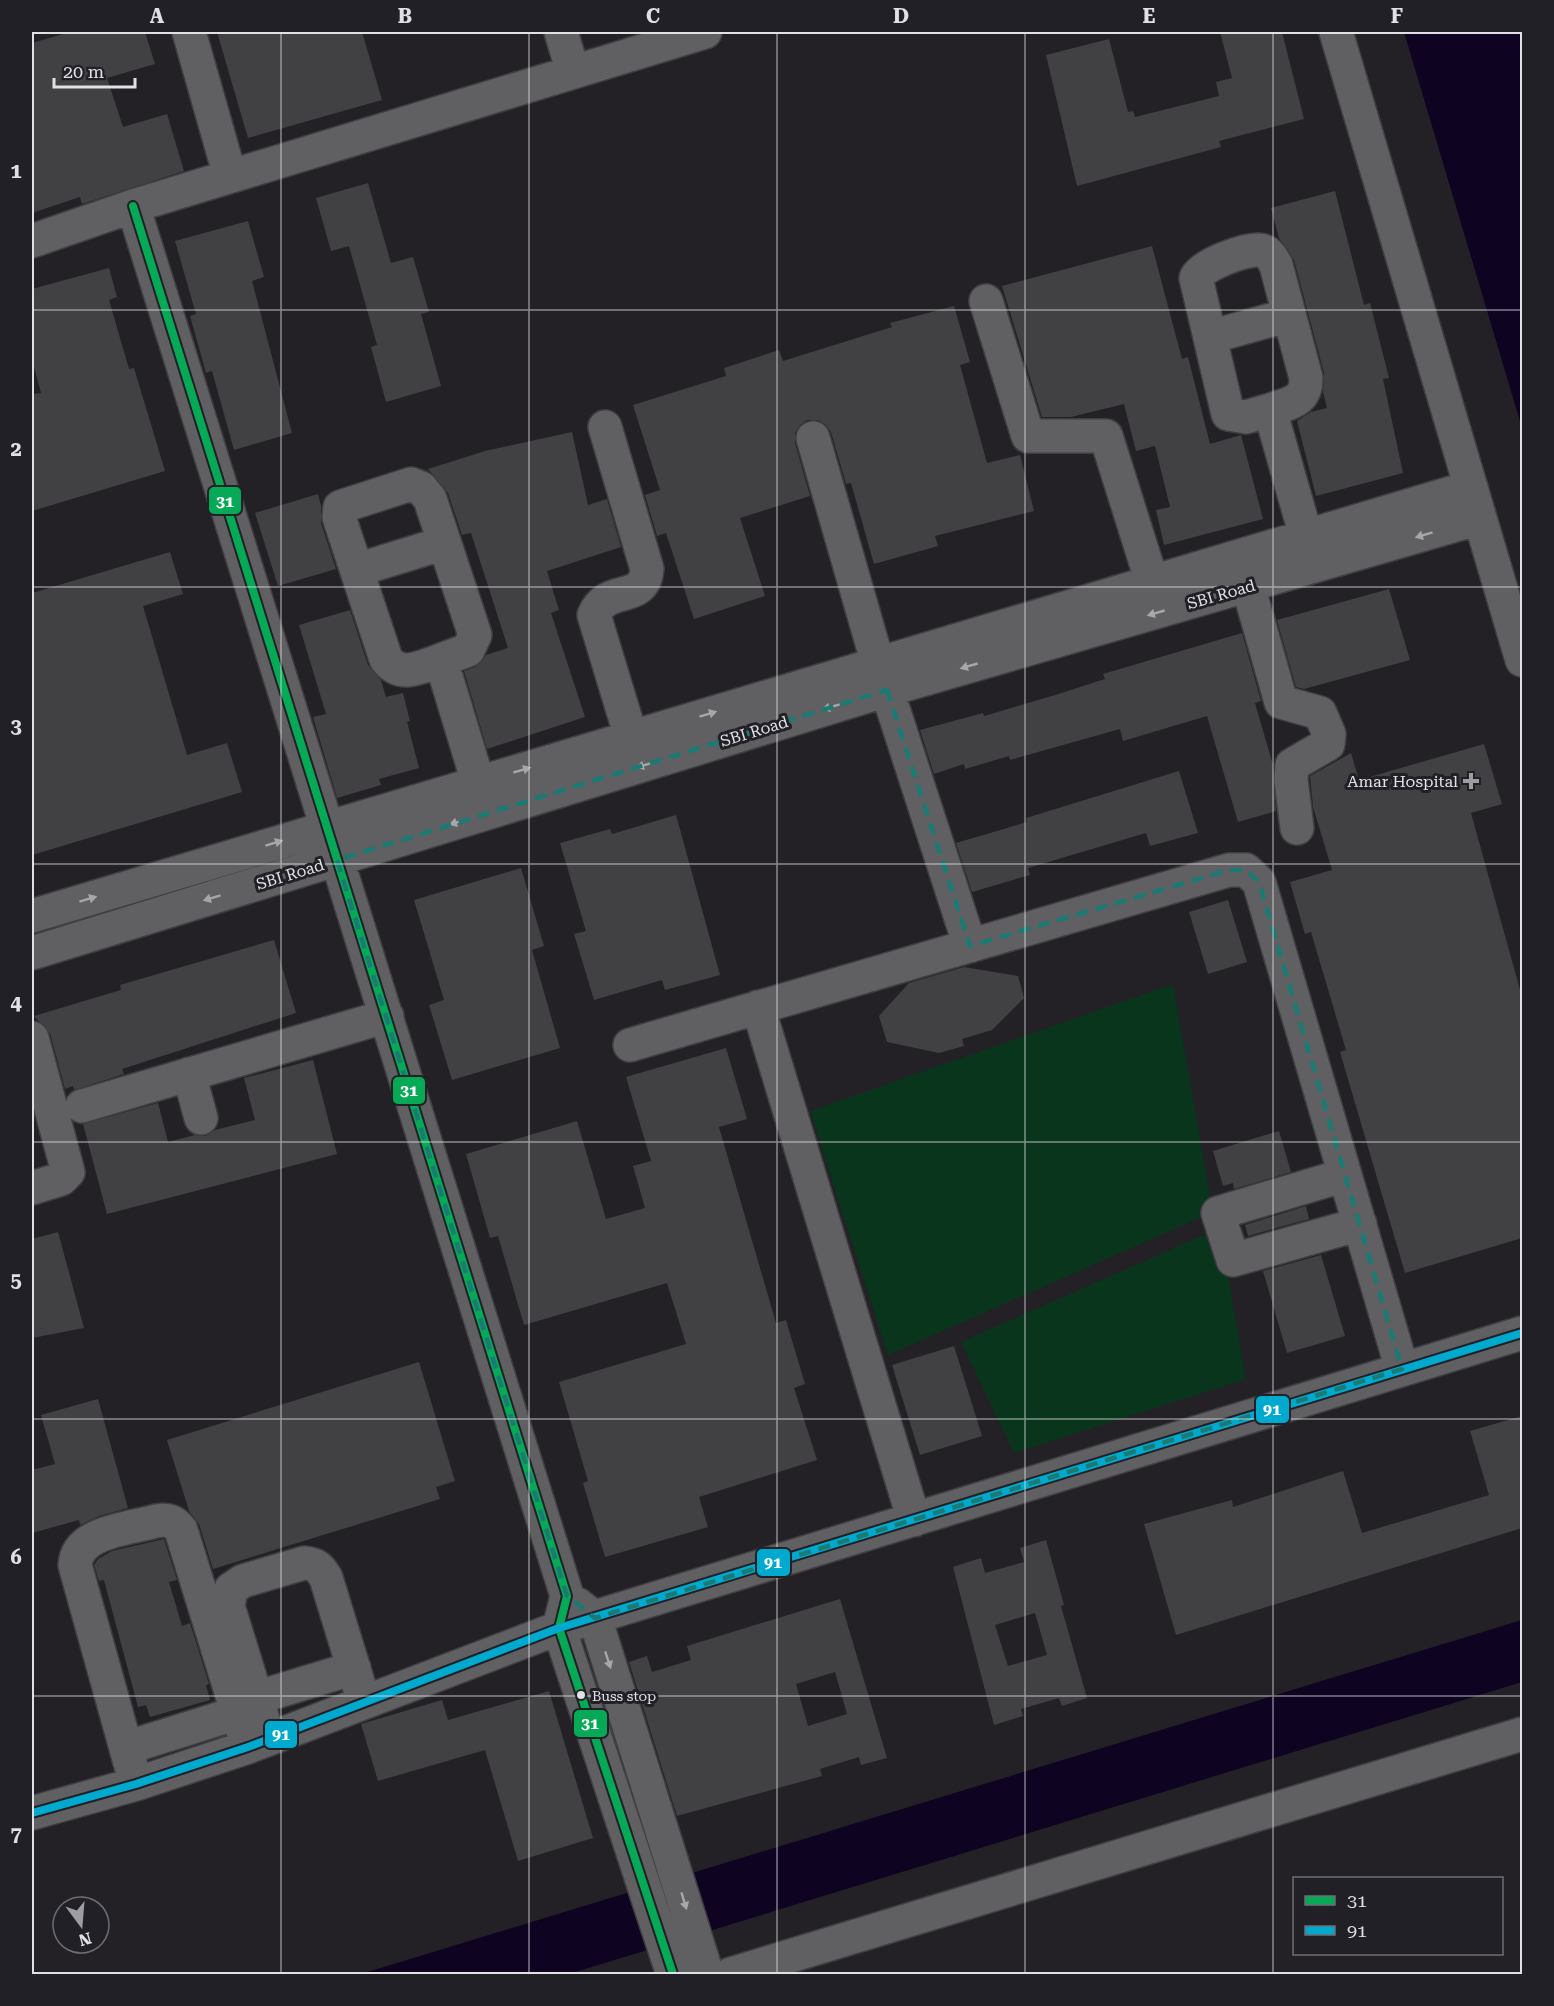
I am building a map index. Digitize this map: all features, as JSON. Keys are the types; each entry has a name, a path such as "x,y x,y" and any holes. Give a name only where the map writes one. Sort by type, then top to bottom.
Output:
{"street":[{"path":"189,32 230,176"},
{"path":"561,32 573,72"},
{"path":"32,241 133,206 705,32"},
{"path":"1336,32 1522,660"},
{"path":"133,206 567,1596 559,1628 636,1855 673,1973"},
{"path":"1260,250 1269,254 1276,265 1306,378 1306,390 1300,400 1246,417 1228,414 1210,337 1196,278 1199,271 1210,264 1260,250"},
{"path":"986,301 1028,436 1106,436 1152,582"},
{"path":"1210,337 1290,315"},
{"path":"1270,410 1306,536"},
{"path":"605,427 647,568 646,580 641,587 607,598 597,606 594,615 631,737"},
{"path":"813,438 882,677 970,946"},
{"path":"411,484 421,488 430,499 475,635 468,650 404,672 393,668 386,659 357,570 339,516 340,507 411,484"},
{"name":"SBI Road","path":"32,954 337,860 882,677 1152,582 1471,487"},
{"name":"SBI Road","path":"32,916 631,737 1248,586 1480,518"},
{"path":"357,570 444,543"},
{"path":"1248,586 1281,702 1320,713 1329,735 1328,744 1292,765 1291,780 1297,828"},
{"path":"441,660 478,782"},
{"path":"630,1045 1229,870 1246,870 1259,882 1402,1369"},
{"path":"758,1007 914,1520"},
{"path":"82,1106 387,1016"},
{"path":"32,1038 37,1082 68,1172 61,1179 32,1188"},
{"path":"189,1074 201,1118"},
{"path":"1345,1175 1218,1213 1233,1260 1360,1224"},
{"path":"1310,1185 1323,1234"},
{"path":"32,1813 136,1784 258,1743 559,1628 1522,1333"},
{"path":"136,1784 75,1566 79,1549 88,1540 165,1519 175,1523 181,1530 258,1743"},
{"path":"246,1706 228,1606 231,1589 243,1581 304,1563 314,1564 321,1568 326,1578 364,1702"},
{"path":"567,1596 595,1618 667,1845 714,1971 1522,1734"},
{"path":"126,1748 354,1668"}],"highlighted area":[{"path":"887,690 970,946 1229,870 1246,870 1259,882 1402,1369 595,1618 567,1596 337,860"}],"green space":[{"path":"1173,984 1213,1212 888,1355 810,1111"},
{"path":"1220,1228 1246,1379 1014,1453 961,1342"}],"shaded area":[{"path":"1404,32 1522,32 1522,428"},
{"path":"1522,1620 1522,1682 569,1974 361,1974"}],"building":[{"path":"70,32 145,32 155,64 107,78 123,127 167,114 184,171 82,204 80,197 32,213 32,43"},
{"path":"217,32 362,32 382,100 248,138"},
{"path":"1220,32 1282,32 1304,119 1219,141 1221,147 1077,186 1046,55 1109,39 1128,112 1133,111 1135,117 1219,96 1216,82 1232,78"},
{"path":"368,183 391,263 413,257 429,312 421,314 441,386 386,402 371,347 377,345 349,246 331,251 316,198"},
{"path":"1335,191 1364,305 1370,303 1389,378 1383,379 1403,473 1316,496 1297,421 1311,412 1327,408 1323,392 1324,373 1294,260 1279,238 1271,208"},
{"path":"248,221 264,277 252,281 292,433 234,450 212,371 206,373 190,316 196,314 175,241"},
{"path":"1152,246 1182,359 1188,357 1210,444 1241,435 1263,519 1164,545 1156,510 1170,507 1155,446 1136,451 1124,404 1071,417 1042,417 1002,286"},
{"path":"109,268 117,297 109,300 129,369 134,368 165,471 32,511 32,394 41,393 32,360 32,289"},
{"path":"954,306 970,362 960,365 987,463 1020,455 1034,511 935,536 938,546 874,564 851,483 846,484 831,432 818,420 807,420 795,433 795,443 810,496 740,518 765,596 694,619 666,533 657,536 645,495 660,490 633,405 726,376 724,368 779,350 783,361 892,327 890,323"},
{"path":"572,432 588,505 607,499 621,547 547,571 559,610 551,613 585,717 487,749 464,671 475,667 486,655 508,648 471,533 462,535 448,493 428,469 485,451"},
{"path":"318,494 321,523 336,569 278,586 255,513"},
{"path":"170,552 183,594 143,606 187,755 227,743 242,792 32,855 32,593"},
{"path":"1389,589 1410,660 1304,689 1296,687 1277,620"},
{"path":"350,610 368,665 381,680 386,697 403,693 410,721 407,722 419,768 379,779 381,785 337,798 313,717 326,714 299,625"},
{"path":"1242,633 1261,701 1255,703 1273,765 1276,811 1238,822 1207,716 1123,741 1120,729 1010,760 1009,756 965,769 964,764 934,774 920,730 983,713 984,716 1052,696 1105,679 1103,674"},
{"path":"1484,744 1502,804 1471,813 1522,997 1522,1238 1405,1273 1340,1052 1346,1050 1311,932 1305,934 1290,882 1332,870 1313,807 1310,776 1351,753 1359,780"},
{"path":"1179,771 1198,833 1150,846 1146,833 1028,868 1030,875 972,892 956,843 1027,822 1026,818"},
{"path":"676,815 720,975 665,990 662,980 594,1000 574,934 586,931 560,843 610,829 612,834"},
{"path":"521,868 544,946 532,950 560,1048 452,1080 429,1005 444,1000 414,900"},
{"path":"1228,900 1247,962 1208,974 1189,912"},
{"path":"274,940 296,1013 122,1069 124,1074 74,1090 73,1086 65,1089 50,1033 34,1016 121,990 120,985"},
{"path":"964,967 1018,976 1024,998 992,1030 962,1039 964,1046 939,1053 887,1042 879,1016 909,983"},
{"path":"726,1048 747,1119 719,1127 776,1323 786,1320 805,1384 794,1388 817,1460 699,1497 708,1527 605,1557 583,1483 588,1481 559,1382 686,1344 667,1283 524,1325 498,1236 490,1238 466,1154 577,1121 606,1219 645,1208 633,1166 651,1161 626,1077"},
{"path":"313,1060 337,1154 107,1214 83,1124 158,1103 168,1142 195,1135 205,1136 215,1130 255,1120 244,1078"},
{"path":"1279,1131 1291,1172 1234,1189 1233,1183 1223,1186 1213,1151"},
{"path":"1306,1206 1309,1219 1248,1236 1245,1225"},
{"path":"58,1232 84,1328 32,1338 32,1239"},
{"path":"1321,1255 1345,1336 1287,1353 1263,1271"},
{"path":"954,1346 982,1436 920,1455 892,1365"},
{"path":"419,1362 455,1481 436,1487 440,1499 213,1569 199,1524 189,1511 167,1440"},
{"path":"98,1399 128,1508 99,1516 80,1525 79,1520 32,1533 32,1470 55,1464 41,1415"},
{"path":"1522,1416 1522,1528 1176,1635 1144,1524 1232,1500 1233,1507 1343,1471 1362,1533 1489,1495 1470,1431"},
{"path":"164,1539 177,1580 169,1582 182,1626 190,1623 209,1684 206,1685 210,1700 150,1717 146,1705 138,1707 104,1580 99,1581 94,1565 98,1559 112,1551"},
{"path":"1046,1540 1064,1605 1061,1606 1087,1698 1062,1706 1059,1698 1021,1709 1023,1716 994,1725 953,1567 981,1558 985,1573 1024,1562 1020,1548","holes":["1035,1613 1047,1655 1008,1666 995,1625"]},
{"path":"840,1599 887,1758 861,1765 859,1757 820,1769 822,1776 677,1816 629,1662 647,1656 652,1672 691,1660 687,1646","holes":["835,1672 847,1714 808,1726 796,1684"]},
{"path":"549,1691 593,1838 518,1861 485,1750 378,1781 361,1724 442,1700 448,1720"}],"transit line":[{"name":"31","path":"133,206 567,1596 559,1628 673,1974"},
{"name":"91","path":"32,1813 136,1784 248,1747 559,1628 1522,1333"}],"place":[{"name":"Amar Hospital","path":"1471,781"},
{"name":"Buss stop","path":"581,1695"}]}
